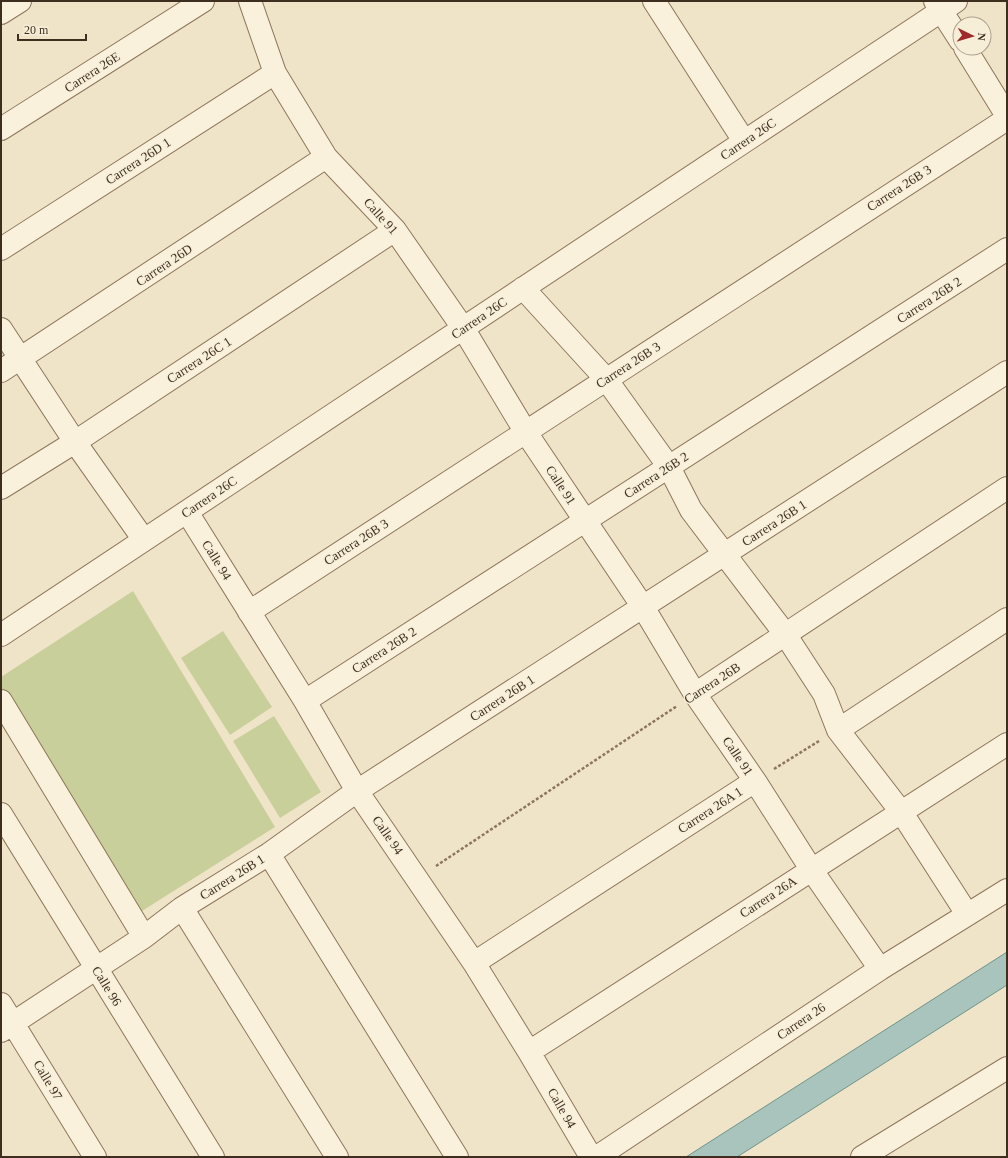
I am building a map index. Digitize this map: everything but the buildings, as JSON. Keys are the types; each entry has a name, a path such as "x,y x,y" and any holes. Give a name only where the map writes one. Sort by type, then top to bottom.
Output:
{"street":[{"path":"1,13 20,1"},
{"name":"Carrera 26E","path":"1,129 203,1"},
{"path":"654,1 744,141"},
{"name":"Calle 91","path":"256,4 275,73 326,157 395,230 463,328 525,432 643,607 695,694 755,781 811,869 880,969"},
{"path":"944,4 952,22"},
{"name":"Carrera 26C","path":"1,635 744,141 944,4"},
{"path":"970,56 1007,117"},
{"name":"Carrera 26D 1","path":"1,250 275,73"},
{"name":"Carrera 26B 3","path":"249,612 1007,117"},
{"name":"Carrera 26D","path":"1,371 21,360 326,157"},
{"name":"Carrera 26C 1","path":"1,488 75,442 395,230"},
{"name":"Carrera 26B 2","path":"305,701 1007,249"},
{"path":"523,288 606,379 669,467 691,510 785,634 824,694 838,730 902,813 967,914"},
{"path":"1,329 75,442 144,540"},
{"name":"Carrera 26B 1","path":"7,1027 144,937 182,908 269,854 357,791 1007,372"},
{"name":"Carrera 26B","path":"695,694 1007,488"},
{"name":"Calle 94","path":"187,512 305,701 357,791 418,878 474,963 591,1157"},
{"path":"838,730 1007,619"},
{"path":"1,701 144,937"},
{"name":"Carrera 26A","path":"529,1052 1007,744"},
{"name":"Carrera 26A 1","path":"474,963 755,781"},
{"name":"Calle 96","path":"1,814 214,1157"},
{"path":"269,854 458,1157"},
{"name":"Carrera 26","path":"597,1157 880,969 1007,890"},
{"path":"182,908 337,1157"},
{"name":"Calle 97","path":"1,1004 7,1027 95,1157"},
{"path":"862,1157 1007,1068"}],"path":[{"name":"Carrera 26B","path":"418,878 695,694"},
{"name":"Carrera 26A 1","path":"755,781 838,730"}],"green space":[{"path":"133,591 275,827 142,911 1,688 1,677"},
{"path":"223,631 272,707 230,735 181,658"},
{"path":"274,716 321,792 280,818 233,741"}],"water":[{"path":"1007,952 1007,985 737,1157 686,1157"}]}
